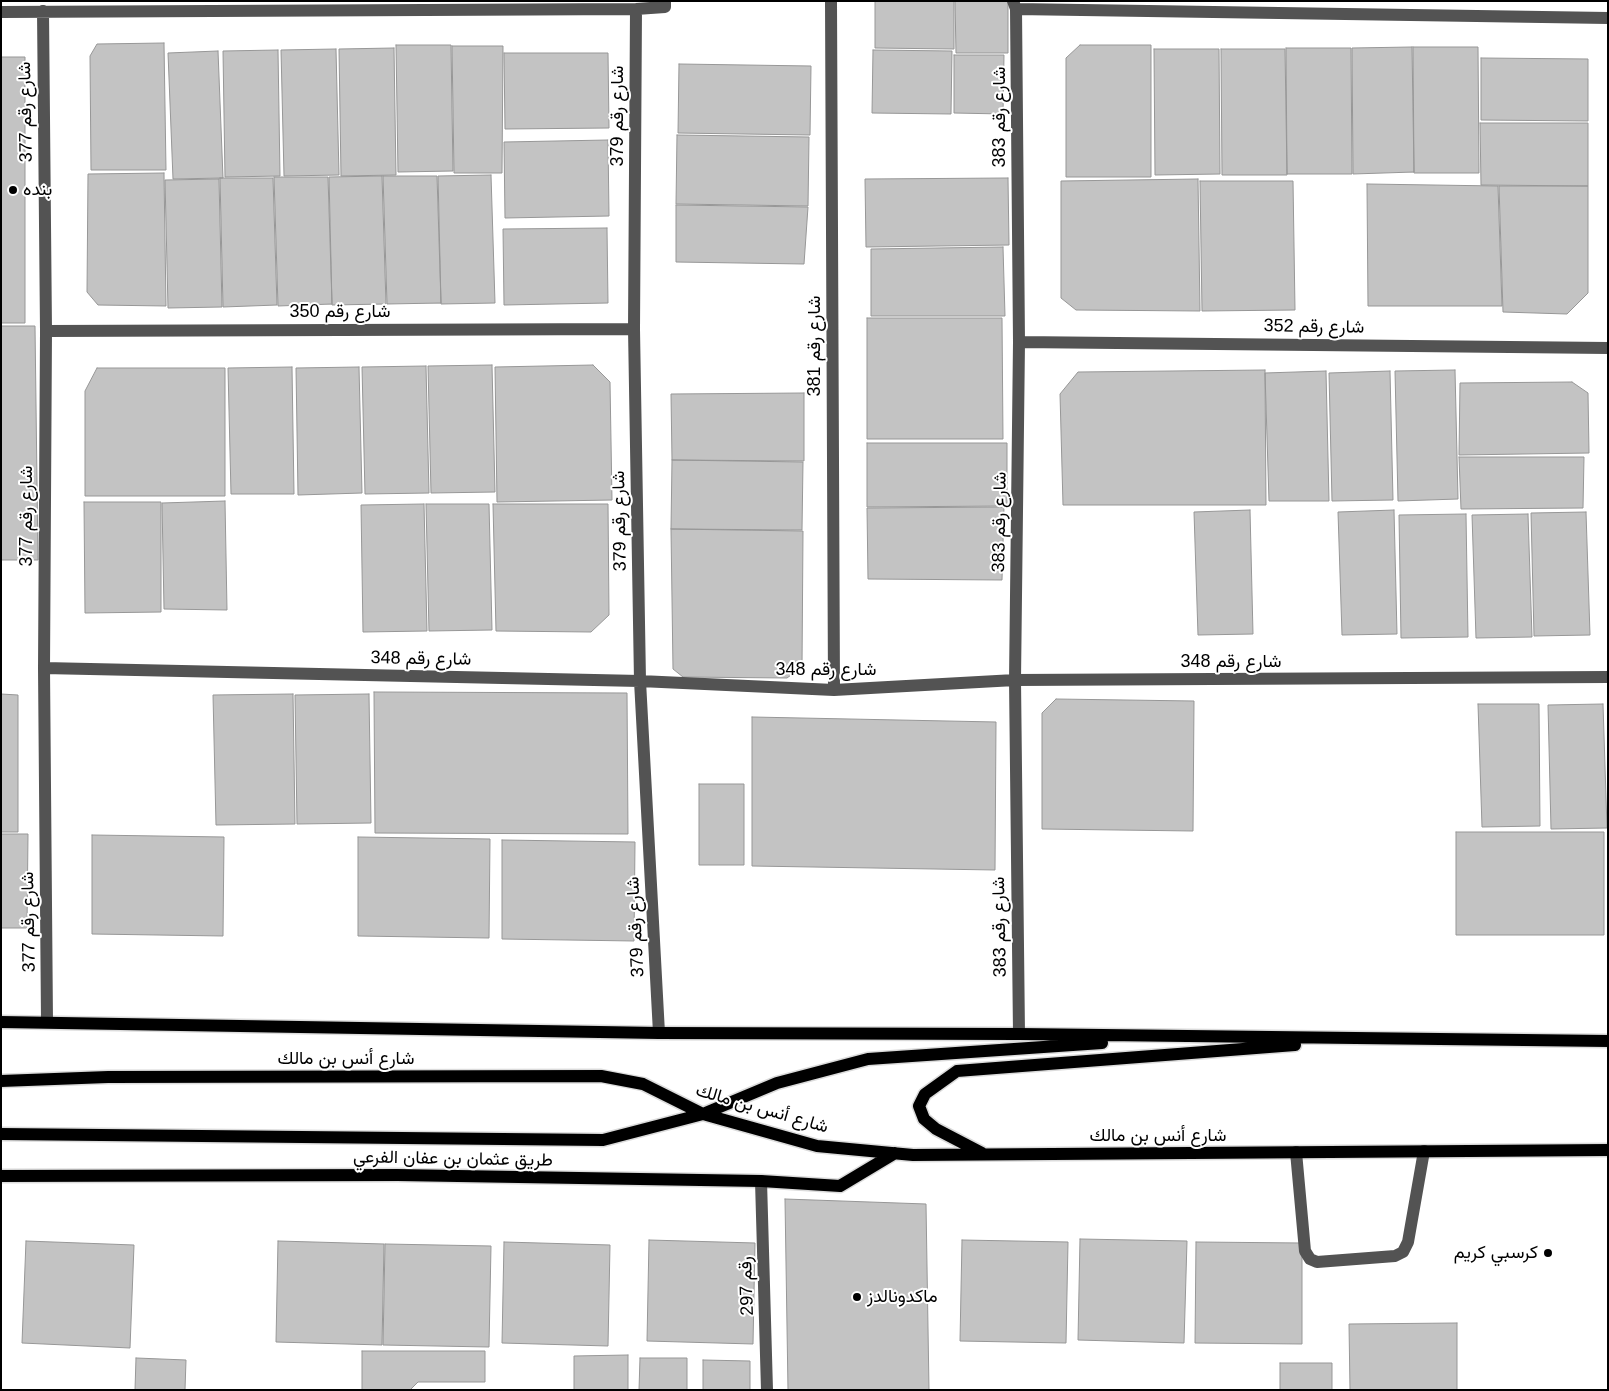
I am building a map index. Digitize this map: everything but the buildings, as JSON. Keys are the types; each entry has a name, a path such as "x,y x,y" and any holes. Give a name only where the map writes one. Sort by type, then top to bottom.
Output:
{"main road":[{"name":"شارع أنس بن مالك","path":"1,1022 659,1033 1019,1034 1608,1041"},
{"path":"1,1134 603,1140 703,1114 777,1083 868,1059 1192,1036"},
{"path":"985,1154 936,1130 924,1119 919,1106 925,1094 958,1072 1365,1039"},
{"name":"شارع أنس بن مالك","path":"1,1081 108,1077 601,1076 643,1084 703,1114 817,1146 913,1155 1608,1150"},
{"name":"طريق عثمان بن عفان الفرعي","path":"1,1176 397,1175 761,1181 840,1186 895,1153"}],"street":[{"path":"1,12 636,9 665,7 666,1"},
{"name":"شارع رقم 381","path":"831,1 834,690"},
{"path":"1014,5 1608,18"},
{"name":"شارع رقم 383","path":"1014,5 1019,342 1015,680 1019,1034"},
{"name":"شارع رقم 379","path":"636,9 634,329 640,681 659,1033"},
{"name":"شارع رقم 377","path":"42,11 46,331 44,668 47,1022"},
{"name":"شارع رقم 350","path":"46,331 634,329"},
{"name":"شارع رقم 352","path":"1019,342 1608,348"},
{"name":"شارع رقم 348","path":"44,668 640,681 834,690 1015,680 1608,677"},
{"path":"1296,1152 1305,1252 1310,1259 1317,1262 1395,1256 1404,1252 1408,1242 1424,1151"},
{"name":"رقم 297","path":"761,1181 767,1390"}],"place":[{"name":"بنده","path":"13,190"},
{"name":"كرسبي كريم","path":"1548,1253"},
{"name":"ماكدونالدز","path":"857,1297"}]}
